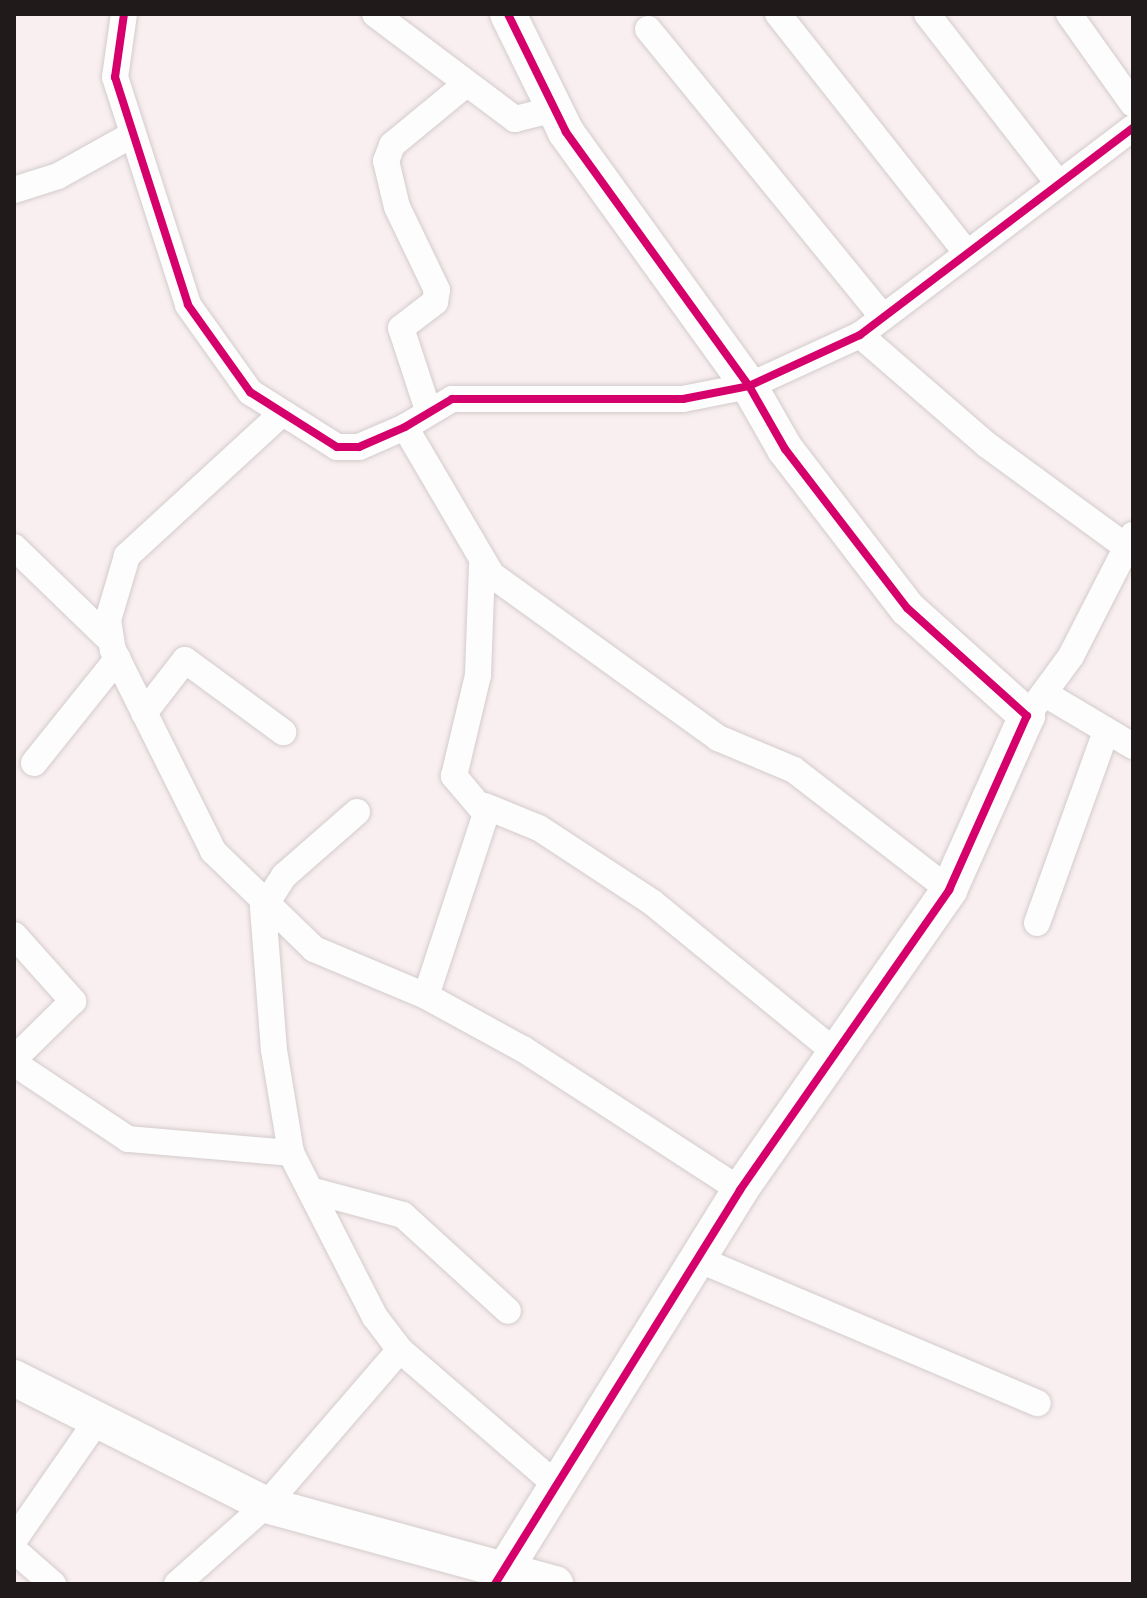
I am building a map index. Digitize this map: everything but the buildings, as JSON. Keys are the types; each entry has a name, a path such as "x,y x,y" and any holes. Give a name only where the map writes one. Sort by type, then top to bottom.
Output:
{"street":[{"path":"124,14 113,57 128,137 188,305 228,367 279,416 337,447 359,447 405,427 428,410 474,397 683,399 749,386 860,335 1133,128"},
{"path":"375,14 515,119 555,109"},
{"path":"508,14 555,109 598,182 749,386 785,449 907,608 1037,706 1106,731 1133,746"},
{"path":"778,14 967,253"},
{"path":"927,14 1058,183"},
{"path":"1069,14 1133,104"},
{"path":"648,29 883,317"},
{"path":"428,410 401,336 404,324 435,302 437,290 397,207 386,161 392,145 466,84"},
{"path":"14,190 128,137"},
{"path":"499,1577 560,1488 740,1190 949,890 1037,706 1130,545 987,445 860,335"},
{"path":"34,763 112,648 127,556 279,416"},
{"path":"405,427 482,565 718,738 802,775 949,890"},
{"path":"14,547 112,648 213,851 263,908 333,961 426,996 624,1110 740,1190"},
{"path":"482,565 478,675 454,776 485,806 539,828 653,903 835,1052"},
{"path":"144,713 185,660 283,732"},
{"path":"1037,923 1106,731"},
{"path":"426,996 485,806"},
{"path":"357,812 284,876 263,908 274,1050 291,1153 400,1350 560,1488"},
{"path":"14,935 73,1001 14,1061 136,1142 291,1153"},
{"path":"310,1190 403,1215 508,1311"},
{"path":"698,1259 1038,1403"},
{"path":"177,1584 266,1505 400,1350"},
{"path":"14,1378 266,1505 499,1577 555,1584"},
{"path":"14,1539 96,1422"},
{"path":"14,1550 53,1584"}],"cycle path":[{"path":"124,14 115,77 188,305 250,392 337,447 359,447 405,427 452,399 683,399 749,386 860,335 1133,128"},
{"path":"495,1584 740,1190 949,890 1027,716 907,608 785,449 749,386 566,132 508,14"}]}
